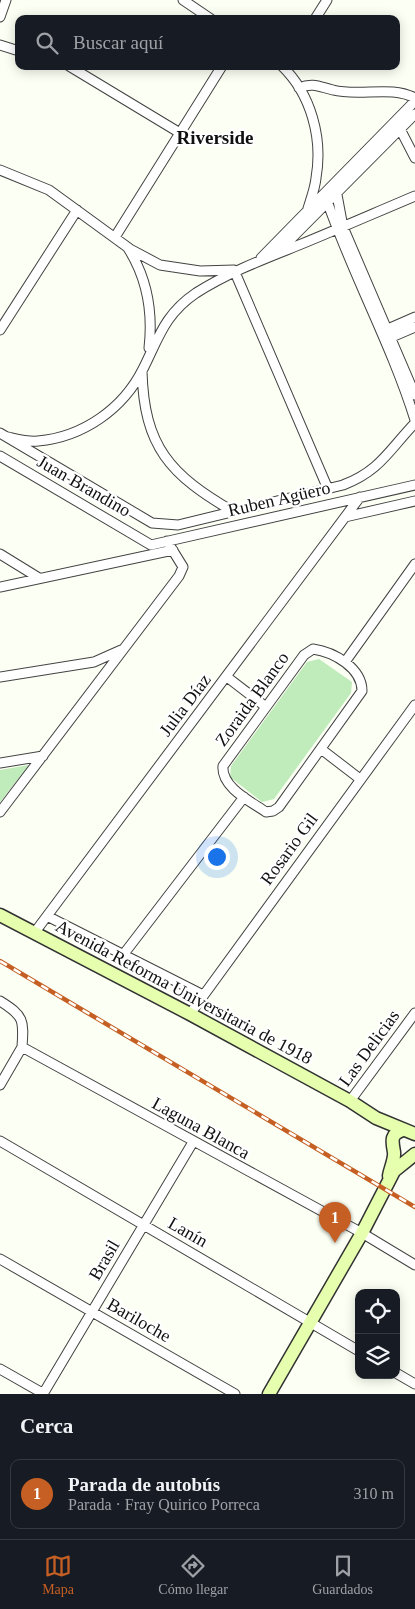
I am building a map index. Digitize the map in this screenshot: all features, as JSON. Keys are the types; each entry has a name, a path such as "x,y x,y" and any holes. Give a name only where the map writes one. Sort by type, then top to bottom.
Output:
{"main road":[{"name":"Avenida Reforma Universitaria de 1918","path":"0,915 190,1014 350,1101 376,1118"},
{"path":"376,1118 409,1132"},
{"path":"376,1118 398,1156 411,1156"},
{"path":"386,1188 394,1136 409,1132"},
{"path":"269,1394 362,1233 394,1171 411,1156"}],"street":[{"path":"0,18 6,0"},
{"path":"184,0 205,15"},
{"path":"318,15 327,0"},
{"path":"0,45 15,50"},
{"path":"76,70 180,133"},
{"path":"114,237 219,70"},
{"path":"285,70 300,88 314,121 318,142 316,179 303,226"},
{"path":"300,88 313,84 354,94 399,92 415,100 337,188 340,228"},
{"path":"274,255 337,188 415,114"},
{"path":"396,121 415,158"},
{"path":"0,170 49,190 126,246 160,265 200,271 234,270"},
{"path":"4,435 36,441 63,437 87,427 117,406 129,392 148,358 158,334 171,314 184,302 234,270 415,196"},
{"path":"258,261 306,214 326,199"},
{"path":"326,199 386,335 415,395"},
{"path":"0,330 77,210"},
{"path":"126,246 139,270 148,299 152,327 148,358"},
{"path":"234,270 328,489"},
{"path":"386,335 415,317"},
{"path":"386,335 415,327"},
{"path":"4,435 152,523 178,525 328,489 361,478 371,472 415,421 386,335"},
{"path":"142,370 143,394 148,422 166,456 187,482 234,512"},
{"name":"Juan Brandino","path":"0,456 151,545"},
{"name":"Ruben Agüero","path":"151,545 415,485"},
{"name":"Julia Díaz","path":"35,932 360,497"},
{"path":"345,517 415,501"},
{"path":"0,812 179,576 183,567 167,541"},
{"path":"0,587 173,550"},
{"path":"0,554 39,578"},
{"path":"345,662 415,564"},
{"path":"0,677 94,662 123,649"},
{"name":"Zoraida Blanco","path":"313,649 324,651 345,662 357,673 362,681 362,691 322,749 279,807 273,811 266,812 226,782 223,774 223,766 266,707 304,655 313,649"},
{"path":"227,677 266,707"},
{"name":"Rosario Gil","path":"190,1014 415,705"},
{"path":"322,749 360,779"},
{"path":"0,763 43,756"},
{"path":"123,955 244,797"},
{"path":"47,916 203,995"},
{"path":"0,1001 17,1011 23,1019 22,1047 0,1085"},
{"name":"Las Delicias","path":"350,1101 415,1013"},
{"name":"Laguna Blanca","path":"22,1047 362,1233 415,1265"},
{"name":"Lanín","path":"0,1141 355,1349"},
{"name":"Brasil","path":"43,1394 193,1142"},
{"name":"Bariloche","path":"0,1259 235,1394"},
{"path":"0,1368 43,1394"},
{"path":"400,1375 415,1384"}],"green space":[{"path":"319,659 352,682 351,693 274,799 262,802 230,777 231,766 307,662"},
{"path":"29,765 0,802 0,770"}],"railway":[{"path":"0,961 415,1207"}],"place":[{"name":"Parada de autobús","path":"335,1243"}],"district":[{"name":"Riverside","path":"215,137"}]}
